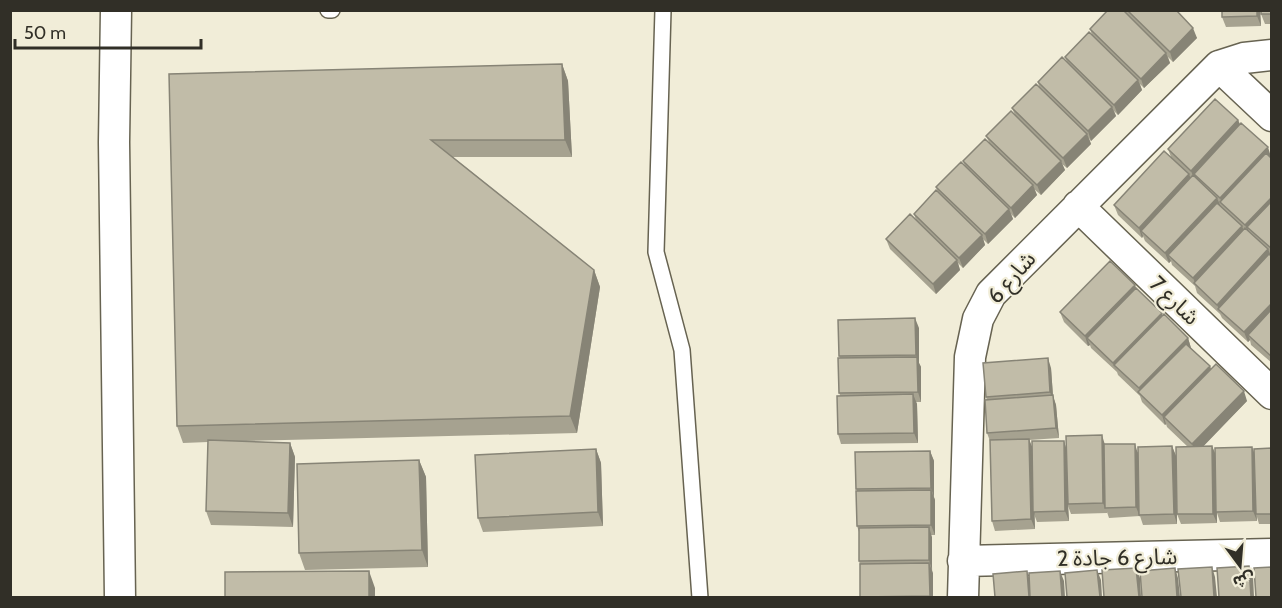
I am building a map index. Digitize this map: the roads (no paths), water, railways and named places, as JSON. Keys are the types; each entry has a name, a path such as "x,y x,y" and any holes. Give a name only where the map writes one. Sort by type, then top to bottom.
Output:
{"street":[{"path":"116,10 114,142 120,597"},
{"path":"1272,55 1244,58 1220,66 1272,116"},
{"name":"شارع 6","path":"963,597 970,357 978,319 991,294 1220,66"},
{"name":"شارع 7","path":"1078,206 1272,394"},
{"name":"شارع 6 جادة 2","path":"963,561 1272,554"}],"lane":[{"path":"663,10 656,252 682,350 700,597"}]}
